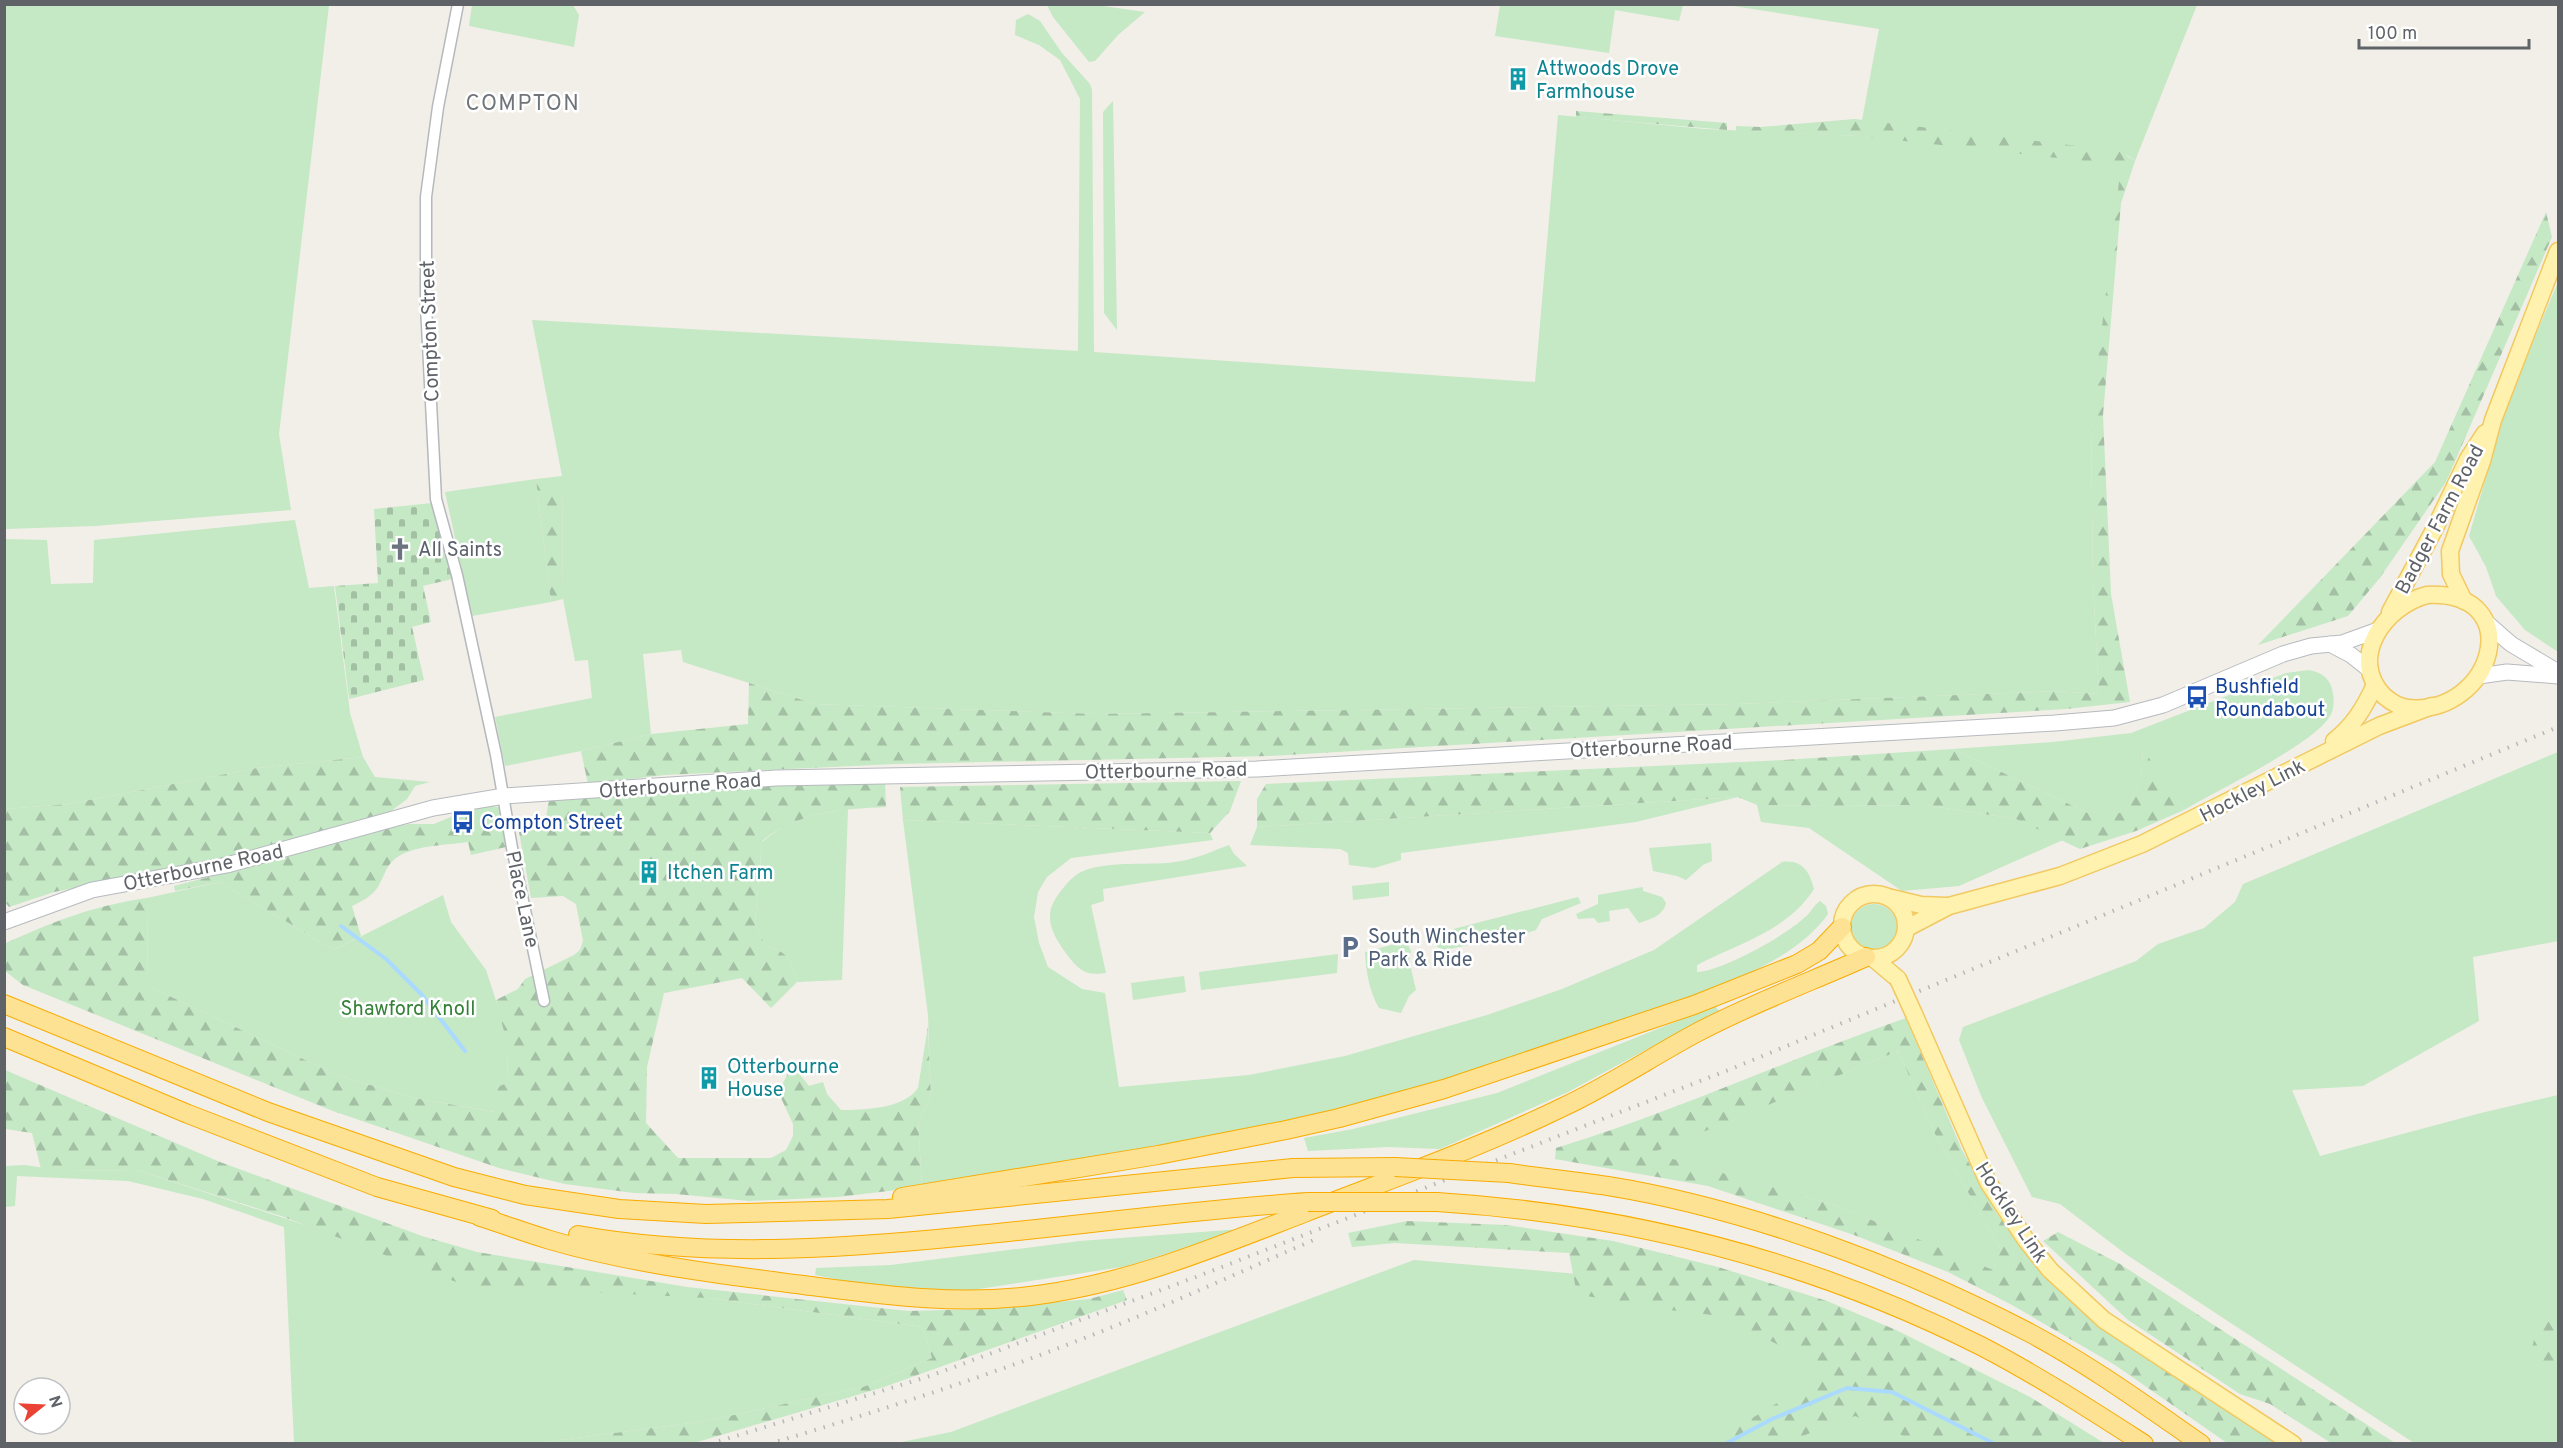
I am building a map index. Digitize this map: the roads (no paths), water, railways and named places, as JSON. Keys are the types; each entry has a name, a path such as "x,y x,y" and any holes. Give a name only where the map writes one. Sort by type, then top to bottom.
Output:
{"highway":[{"path":"812,1212 1158,1155 1339,1118 1423,1095 1705,1001 1797,964 1819,951 1842,927"},
{"path":"4,1037 188,1114 334,1171 377,1187 552,1241 684,1269 881,1295 946,1301 1032,1296 1069,1290 1117,1281 1180,1261 1480,1144 1564,1107 1623,1077 1696,1033 1751,1006 1870,958"},
{"path":"4,1004 268,1112 454,1177 525,1195 619,1209 706,1214 888,1209 1293,1168 1395,1167 1509,1173 1609,1186 1694,1205 1782,1230 1865,1259 1950,1294 2031,1334 2102,1375 2201,1443"},
{"path":"480,1217 602,1239 743,1249 879,1245 1208,1210 1308,1202 1437,1202 1508,1207 1625,1224 1711,1243 1791,1266 1881,1300 1982,1347 2040,1379 2144,1443"}],"main road":[{"name":"Badger Farm Road","path":"2464,601 2451,574 2450,551 2482,461 2493,420 2559,251"},
{"name":"Badger Farm Road","path":"2383,624 2434,530 2468,459 2493,420"},
{"path":"2427,595 2450,595 2464,601 2480,613 2487,622 2490,647 2479,676 2465,691 2432,706 2407,708 2389,700 2373,677 2371,644 2383,624 2409,601 2427,595"},
{"name":"Hockley Link","path":"2318,756 2351,727 2363,711 2373,677"},
{"name":"Hockley Link","path":"1907,928 1949,906 2060,876 2142,844 2379,726 2432,706"},
{"path":"1875,893 1891,898 1903,911 1907,928 1898,948 1882,957 1870,958 1852,949 1844,936 1842,927 1845,912 1855,900 1875,893"},
{"name":"Hockley Link","path":"1891,898 1921,905 1949,906"},
{"name":"Hockley Link","path":"1898,948 1898,979 1988,1182 2026,1240 2050,1270 2104,1320 2293,1443"},
{"name":"Hockley Link","path":"1870,958 1898,979"}],"street":[{"name":"Compton Street","path":"458,4 438,107 426,197 426,306 436,499 457,575 504,796"},
{"path":"2487,622 2511,644 2559,674"},
{"name":"Otterbourne Road","path":"4,922 92,890 248,860 433,808 504,796 788,778 1257,769 2114,718 2163,705 2283,654 2311,646 2330,645 2355,639 2383,624"},
{"path":"2330,645 2351,655 2373,677"},
{"path":"2479,676 2507,672 2559,674"},
{"name":"Place Lane","path":"504,796 512,848 544,1001"}],"waterway":[{"path":"341,926 386,959 422,995 465,1051"},
{"path":"1725,1444 1772,1419 1847,1388 1892,1392 1995,1444"}],"railway":[{"path":"710,1444 930,1376 1196,1277 1731,1069 2558,727"},
{"path":"769,1444 1022,1362 1159,1308 1318,1238"}],"place":[{"name":"Attwoods Drove Farmhouse","path":"1518,79"},
{"name":"All Saints","path":"400,549"},
{"name":"Bushfield Roundabout","path":"2197,697"},
{"name":"Compton Street","path":"463,822"},
{"name":"Itchen Farm","path":"649,872"},
{"name":"South Winchester Park & Ride","path":"1350,947"},
{"name":"Otterbourne House","path":"709,1078"}],"district":[{"name":"COMPTON","path":"523,102"}],"park label":[{"name":"Shawford Knoll","path":"408,1008"}]}
